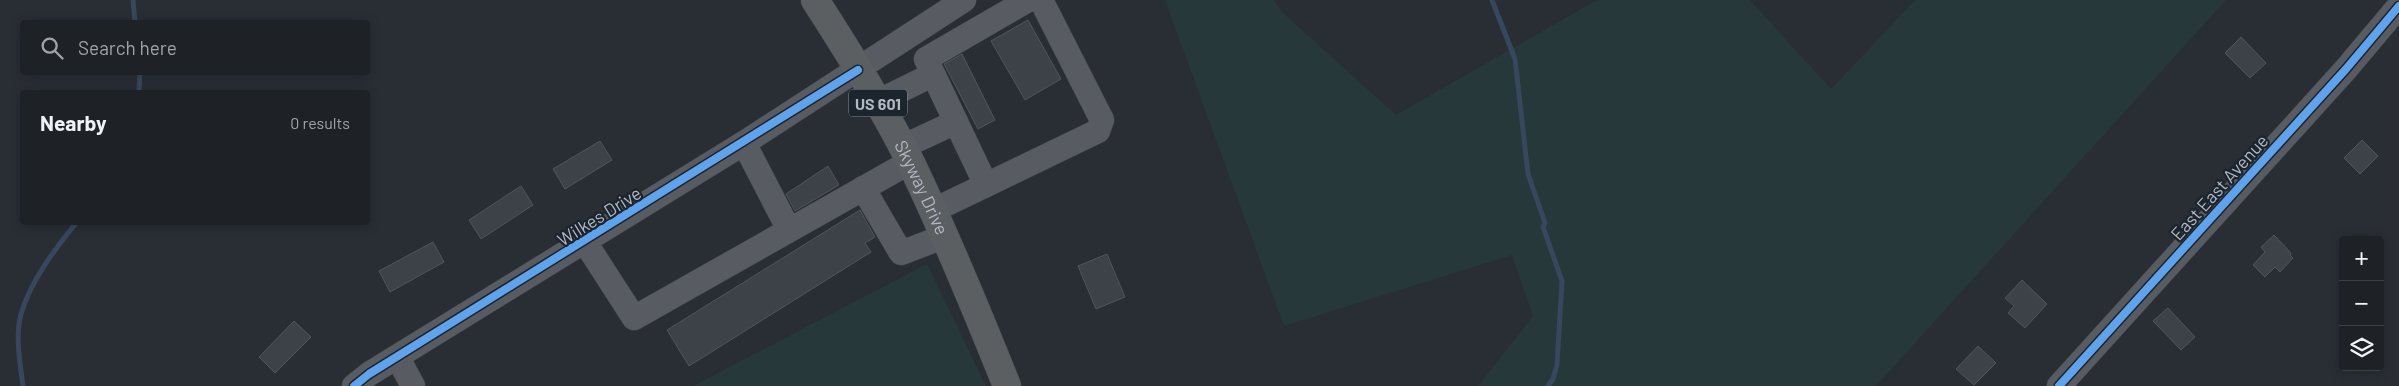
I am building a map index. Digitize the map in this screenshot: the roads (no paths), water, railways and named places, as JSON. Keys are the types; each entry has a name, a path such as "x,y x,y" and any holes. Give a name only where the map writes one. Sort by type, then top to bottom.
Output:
{"highway":[{"name":"Skyway Drive","path":"815,0 906,154 1007,386"}],"street":[{"name":"Wilkes Drive","path":"354,386 744,143 964,0"},
{"path":"964,0 980,27"},
{"path":"986,185 926,62 929,56 1028,0"},
{"path":"932,211 1094,134 1100,127 1102,120 1041,0"},
{"name":"East East Avenue","path":"2059,386 2346,69 2399,6"},
{"path":"877,102 932,75"},
{"path":"585,242 634,318 863,188 906,154 956,122"},
{"path":"744,143 789,230"},
{"path":"863,188 901,253 943,237"},
{"path":"398,358 413,386"}],"waterway":[{"path":"133,0 135,20"},
{"path":"1492,0 1515,59 1528,174 1545,223 1543,227 1562,281 1557,365 1553,379 1548,386"},
{"path":"139,90 140,75"},
{"path":"23,386 18,340 19,322 25,301 37,277 52,254 75,225"}]}
